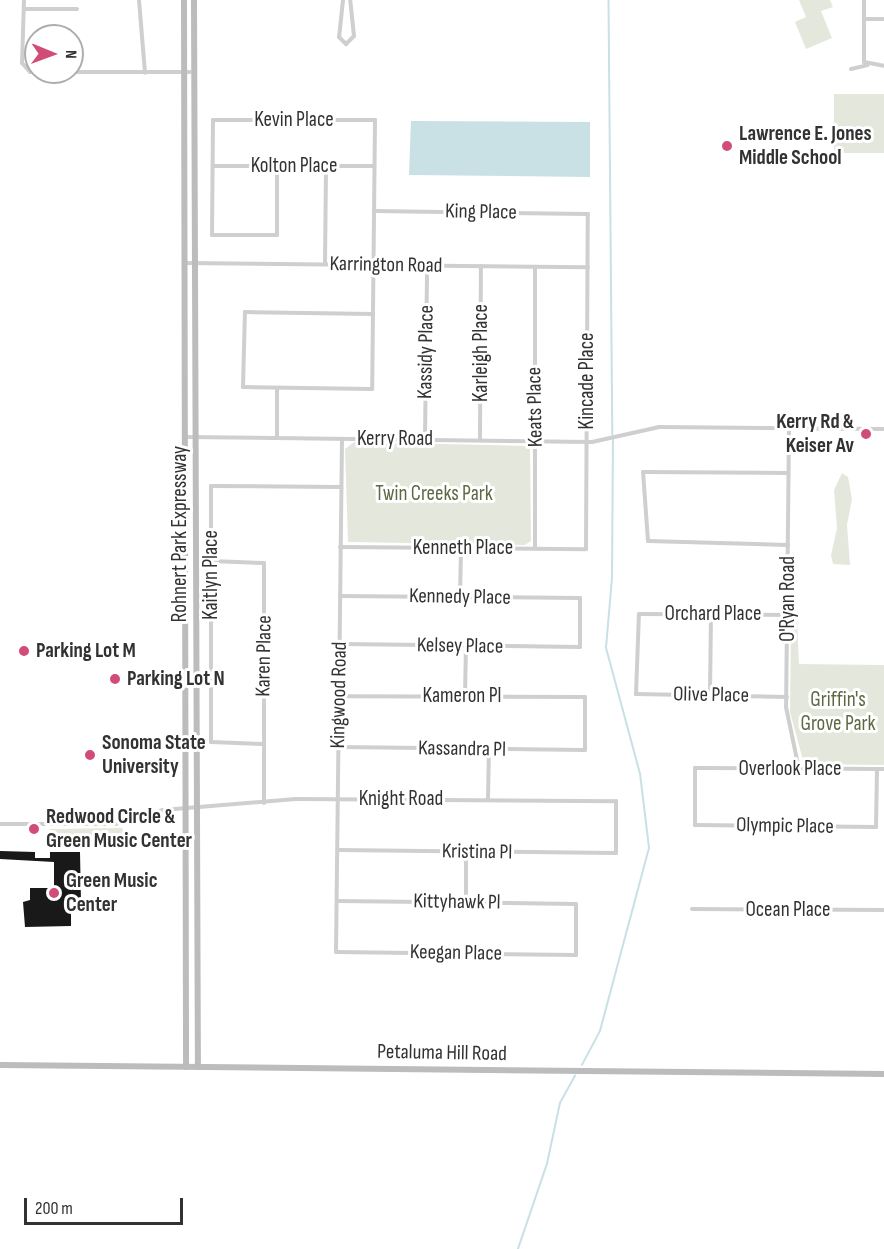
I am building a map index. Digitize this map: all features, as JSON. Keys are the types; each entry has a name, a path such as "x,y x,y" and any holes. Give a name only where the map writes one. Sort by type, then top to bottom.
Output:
{"main road":[{"name":"Rohnert Park Expressway","path":"184,0 187,72 185,263 186,1067"},
{"name":"Rohnert Park Expressway","path":"194,0 198,1067"},
{"name":"Petaluma Hill Road","path":"0,1065 884,1074"}],"street":[{"path":"24,0 22,63 30,72 187,72"},
{"path":"139,0 145,73"},
{"path":"343,0 339,37 346,44 354,36 350,0"},
{"path":"864,0 864,62 869,65"},
{"path":"24,9 77,9"},
{"path":"864,19 884,19"},
{"path":"851,69 869,65 884,66"},
{"name":"Kevin Place","path":"213,166 213,120 375,120 374,166"},
{"path":"213,166 212,235 277,235 277,166"},
{"name":"Kolton Place","path":"213,166 374,166"},
{"path":"325,264 326,166"},
{"path":"373,314 245,312 243,387 372,388 374,265 374,166"},
{"name":"King Place","path":"374,211 588,214"},
{"name":"Kincade Place","path":"586,549 588,214"},
{"name":"Karrington Road","path":"185,263 588,267"},
{"name":"Kassidy Place","path":"425,439 428,266"},
{"name":"Karleigh Place","path":"480,440 481,266"},
{"name":"Keats Place","path":"535,267 535,548"},
{"path":"277,438 278,387"},
{"name":"Kerry Road","path":"185,437 604,441 625,438 659,427 789,428"},
{"path":"789,428 884,429"},
{"name":"O'Ryan Road","path":"789,428 787,697 799,769"},
{"name":"Kingwood Road","path":"336,952 342,439"},
{"path":"788,473 643,472 648,541 788,545"},
{"name":"Kaitlyn Place","path":"263,744 211,742 211,486 341,487"},
{"name":"Kenneth Place","path":"340,547 586,549"},
{"path":"460,597 461,548"},
{"name":"Karen Place","path":"211,561 264,563 264,803"},
{"name":"Kennedy Place","path":"340,596 580,598 580,647"},
{"name":"Orchard Place","path":"636,694 639,614 788,615"},
{"path":"710,695 711,614"},
{"name":"Kelsey Place","path":"340,644 580,647"},
{"path":"465,696 466,646"},
{"name":"Olive Place","path":"636,694 787,697"},
{"name":"Kameron Pl","path":"340,696 585,698 585,750"},
{"name":"Kassandra Pl","path":"338,747 585,750"},
{"path":"488,800 489,749"},
{"name":"Overlook Place","path":"695,825 695,768 884,769"},
{"name":"Olympic Place","path":"695,825 876,827 877,769"},
{"name":"Knight Road","path":"0,824 115,824 186,808 338,798 616,801 616,853"},
{"name":"Kristina Pl","path":"338,850 616,853"},
{"path":"466,852 466,903"},
{"name":"Kittyhawk Pl","path":"337,901 576,904 576,955"},
{"name":"Ocean Place","path":"692,909 884,910"},
{"name":"Keegan Place","path":"336,952 576,955"}],"green space":[{"path":"799,0 830,0 833,7 821,11 832,38 806,49 795,22 806,17"},
{"path":"834,94 884,94 884,153 834,153"},
{"name":"Twin Creeks Park","path":"354,442 530,446 531,541 525,545 348,542 345,449"},
{"path":"842,473 848,477 852,499 847,525 850,565 833,564 831,555 837,528 834,490"},
{"name":"Griffin's Grove Park","path":"791,619 797,619 799,664 884,665 884,765 804,764 790,712"},
{"path":"122,828 125,837 50,835 50,829"}],"water":[{"path":"411,121 590,122 590,177 409,175"}],"building":[{"name":"Green Music Center","path":"0,851 35,852 35,858 50,858 50,852 80,852 81,902 71,902 71,926 25,927 23,902 30,900 30,888 54,888 54,862 0,859"}],"waterway":[{"path":"609,0 613,435"},
{"path":"582,1065 600,1031 649,848 640,774 606,648 612,578 613,440"},
{"path":"518,1249 547,1164 560,1103 575,1076"}],"place":[{"name":"Lawrence E. Jones Middle School","path":"727,146"},
{"name":"Kerry Rd & Keiser Av","path":"866,434"},
{"name":"Parking Lot M","path":"24,651"},
{"name":"Parking Lot N","path":"115,679"},
{"name":"Sonoma State University","path":"90,755"},
{"name":"Redwood Circle & Green Music Center","path":"34,829"},
{"name":"Green Music Center","path":"54,893"}]}
